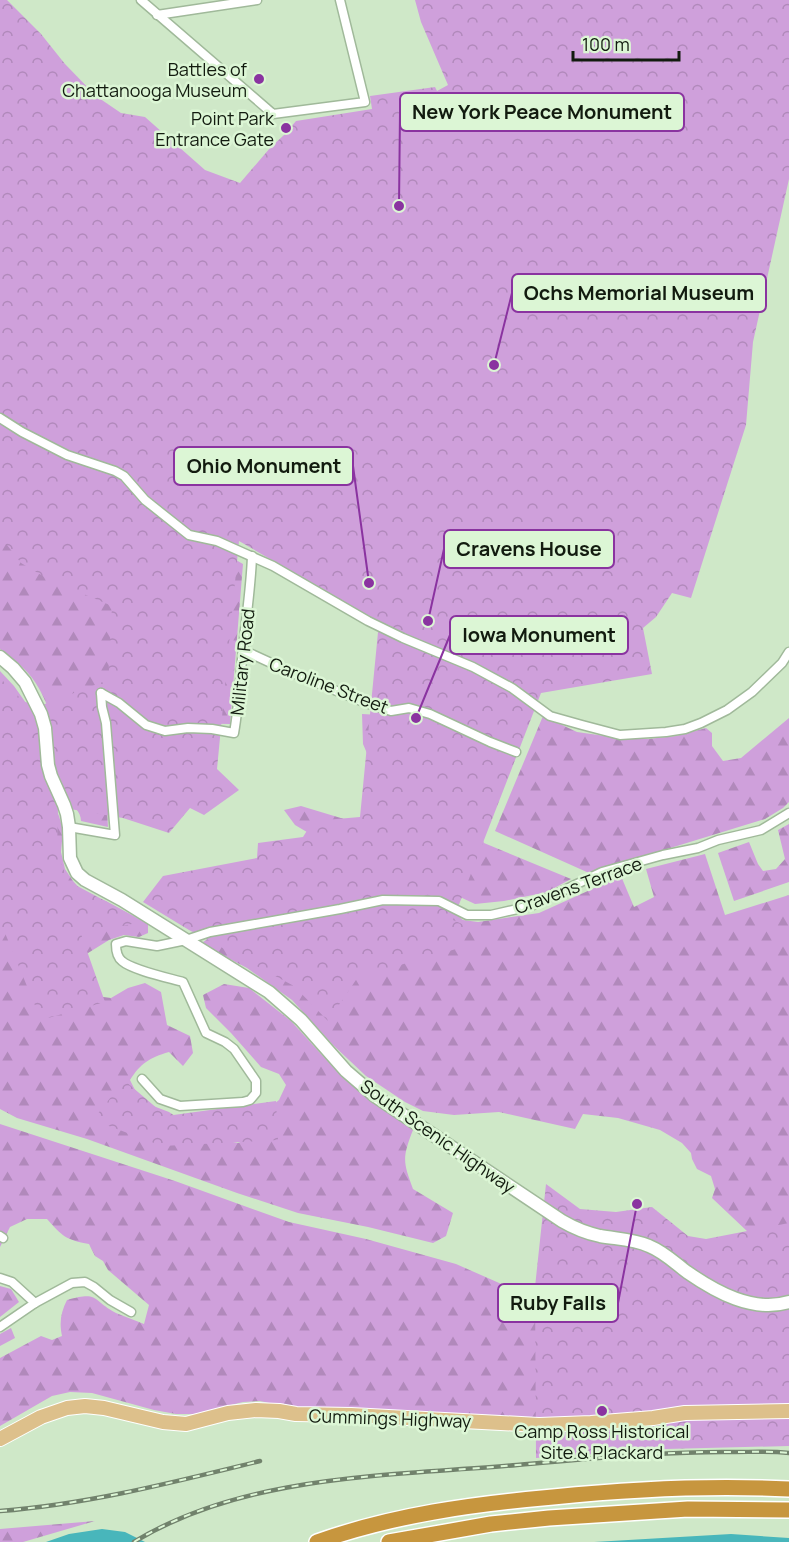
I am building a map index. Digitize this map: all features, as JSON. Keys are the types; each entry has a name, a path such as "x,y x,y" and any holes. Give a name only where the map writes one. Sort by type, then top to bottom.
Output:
{"highway":[{"path":"317,1542 347,1531 409,1516 507,1501 620,1490 789,1489"},
{"path":"389,1542 491,1524 549,1518 688,1509 789,1510"}],"main road":[{"name":"South Scenic Highway","path":"0,657 25,682 41,714 45,728 48,765 64,805 69,827 70,858 77,873 85,880 122,900 269,992 301,1020 346,1071 375,1096 562,1221 587,1233 640,1242 652,1247 700,1280 744,1301 773,1306 789,1302"},
{"name":"Cummings Highway","path":"0,1439 41,1418 67,1408 85,1406 104,1408 163,1422 186,1424 228,1413 256,1410 296,1414 519,1424 591,1423 686,1413 787,1408"}],"street":[{"path":"141,0 273,114 365,102 340,0"},
{"path":"157,15 257,0"},
{"path":"0,418 67,455 124,476 145,500 189,535 217,541 273,566 368,621 473,667 512,688 550,716 582,726 620,735 685,729 728,710 752,692 782,663 789,652"},
{"name":"Military Road","path":"69,827 115,835 106,723 101,693 119,703 146,725 165,731 188,728 234,733 252,556"},
{"name":"Caroline Street","path":"243,650 366,703 391,711 409,708 430,714 516,752"},
{"name":"Cravens Terrace","path":"142,1079 160,1099 180,1106 243,1102 250,1100 256,1093 256,1081 234,1049 206,1033 183,982 140,970 123,962 116,951 116,944 126,941 157,946 210,932 383,900 439,901 467,915 491,915 531,906 602,872 761,830 789,813"},
{"path":"0,1278 12,1282 35,1303"},
{"path":"0,1327 35,1303 72,1283 85,1282 130,1312"}],"green space":[{"path":"0,0 7,0 41,34 65,64 96,96 121,113 145,117 205,170 240,183 296,121 372,109 370,96 435,87 437,91 448,85 421,22 415,0 789,0 789,179 753,342 746,425 691,598 672,593 656,617 643,628 652,674 541,693 453,920 469,927 456,949 358,977 328,1021 294,986 189,930 143,902 163,876 257,858 258,843 303,837 313,821 360,817 379,622 239,541 217,769 239,790 204,815 190,808 169,833 123,818 58,807 57,852 68,881 135,917 137,923 81,934 105,1002 41,1020 5,933 0,931 0,678 24,702 45,704 108,680 112,606 48,579 21,563 0,536"},
{"path":"0,426 243,564 230,724 102,725 108,827 81,821 80,814 69,797 51,717 38,686 18,663 0,649"},
{"path":"0,671 26,703 41,776 63,830 61,852 65,869 83,892 106,901 148,924 148,933 139,937 124,935 109,940 72,963 96,996 111,998 128,988 145,983 161,992 167,1025 190,1036 193,1053 183,1066 169,1052 151,1059 138,1069 130,1080 135,1090 148,1104 169,1112 206,1137 238,1143 257,1135 261,1114 279,1100 286,1085 279,1074 261,1067 206,1008 203,995 224,984 249,988 291,1021 343,1078 413,1130 405,1160 407,1172 413,1189 453,1213 446,1236 433,1243 298,1213 87,1139 17,1118 0,1109"},
{"path":"362,714 398,716 479,831 484,843 571,879 547,892 504,901 475,904 329,845 295,825 284,810 301,806 354,822 372,807 378,779 363,744"},
{"path":"543,716 577,732 612,737 648,739 676,736 706,728 712,733 712,746 723,761 741,758 789,718 789,802 765,819 589,873 495,831"},
{"path":"789,824 789,882 734,901 718,853 749,842 763,871 776,869 785,859 778,830"},
{"path":"705,854 725,915 789,895 789,1227 749,1233 712,1198 715,1189 711,1176 697,1169 691,1153 682,1143 660,1130 618,1118 583,1114 575,1129 499,1112 454,1115 423,1111 366,1076 333,1045 292,1000 247,968 207,947 203,942 213,936 446,906 463,920 478,922 539,913 621,876 634,907 654,897 646,869"},
{"path":"124,1080 166,1116 276,1101 278,1140 162,1146 93,1120"},
{"path":"0,1124 175,1181 289,1222 366,1239 456,1264 506,1286 569,1294 564,1420 324,1412 260,1401 243,1402 194,1414 176,1414 92,1393 70,1392 52,1396 0,1426 0,1358 41,1336 52,1340 62,1336 61,1317 67,1300 85,1296 94,1298 116,1313 144,1324 149,1305 108,1270 103,1261 95,1256 89,1244 65,1236 47,1219 27,1219 10,1227 0,1247"},
{"path":"546,1184 580,1209 616,1212 652,1207 688,1236 706,1239 789,1223 789,1446 666,1449 536,1458 535,1287"},
{"path":"0,1286 11,1289 19,1302 0,1317"},
{"path":"11,1328 15,1338 0,1346 0,1334"},
{"path":"95,1521 23,1542 0,1542 0,1529"}],"water":[{"path":"102,1529 125,1532 145,1542 46,1542 69,1534"},
{"path":"731,1534 789,1538 789,1542 594,1542"}],"railway":[{"path":"134,1542 177,1520 223,1503 320,1482 653,1454 789,1453"},
{"path":"0,1511 99,1498 260,1461"}],"place":[{"name":"Battles of Chattanooga Museum","path":"259,79"},
{"name":"Point Park Entrance Gate","path":"286,128"},
{"name":"New York Peace Monument","path":"399,206"},
{"name":"Ochs Memorial Museum","path":"494,365"},
{"name":"Ohio Monument","path":"369,583"},
{"name":"Cravens House","path":"428,621"},
{"name":"Iowa Monument","path":"416,718"},
{"name":"Ruby Falls","path":"637,1204"},
{"name":"Camp Ross Historical Site & Plackard","path":"602,1411"}]}
